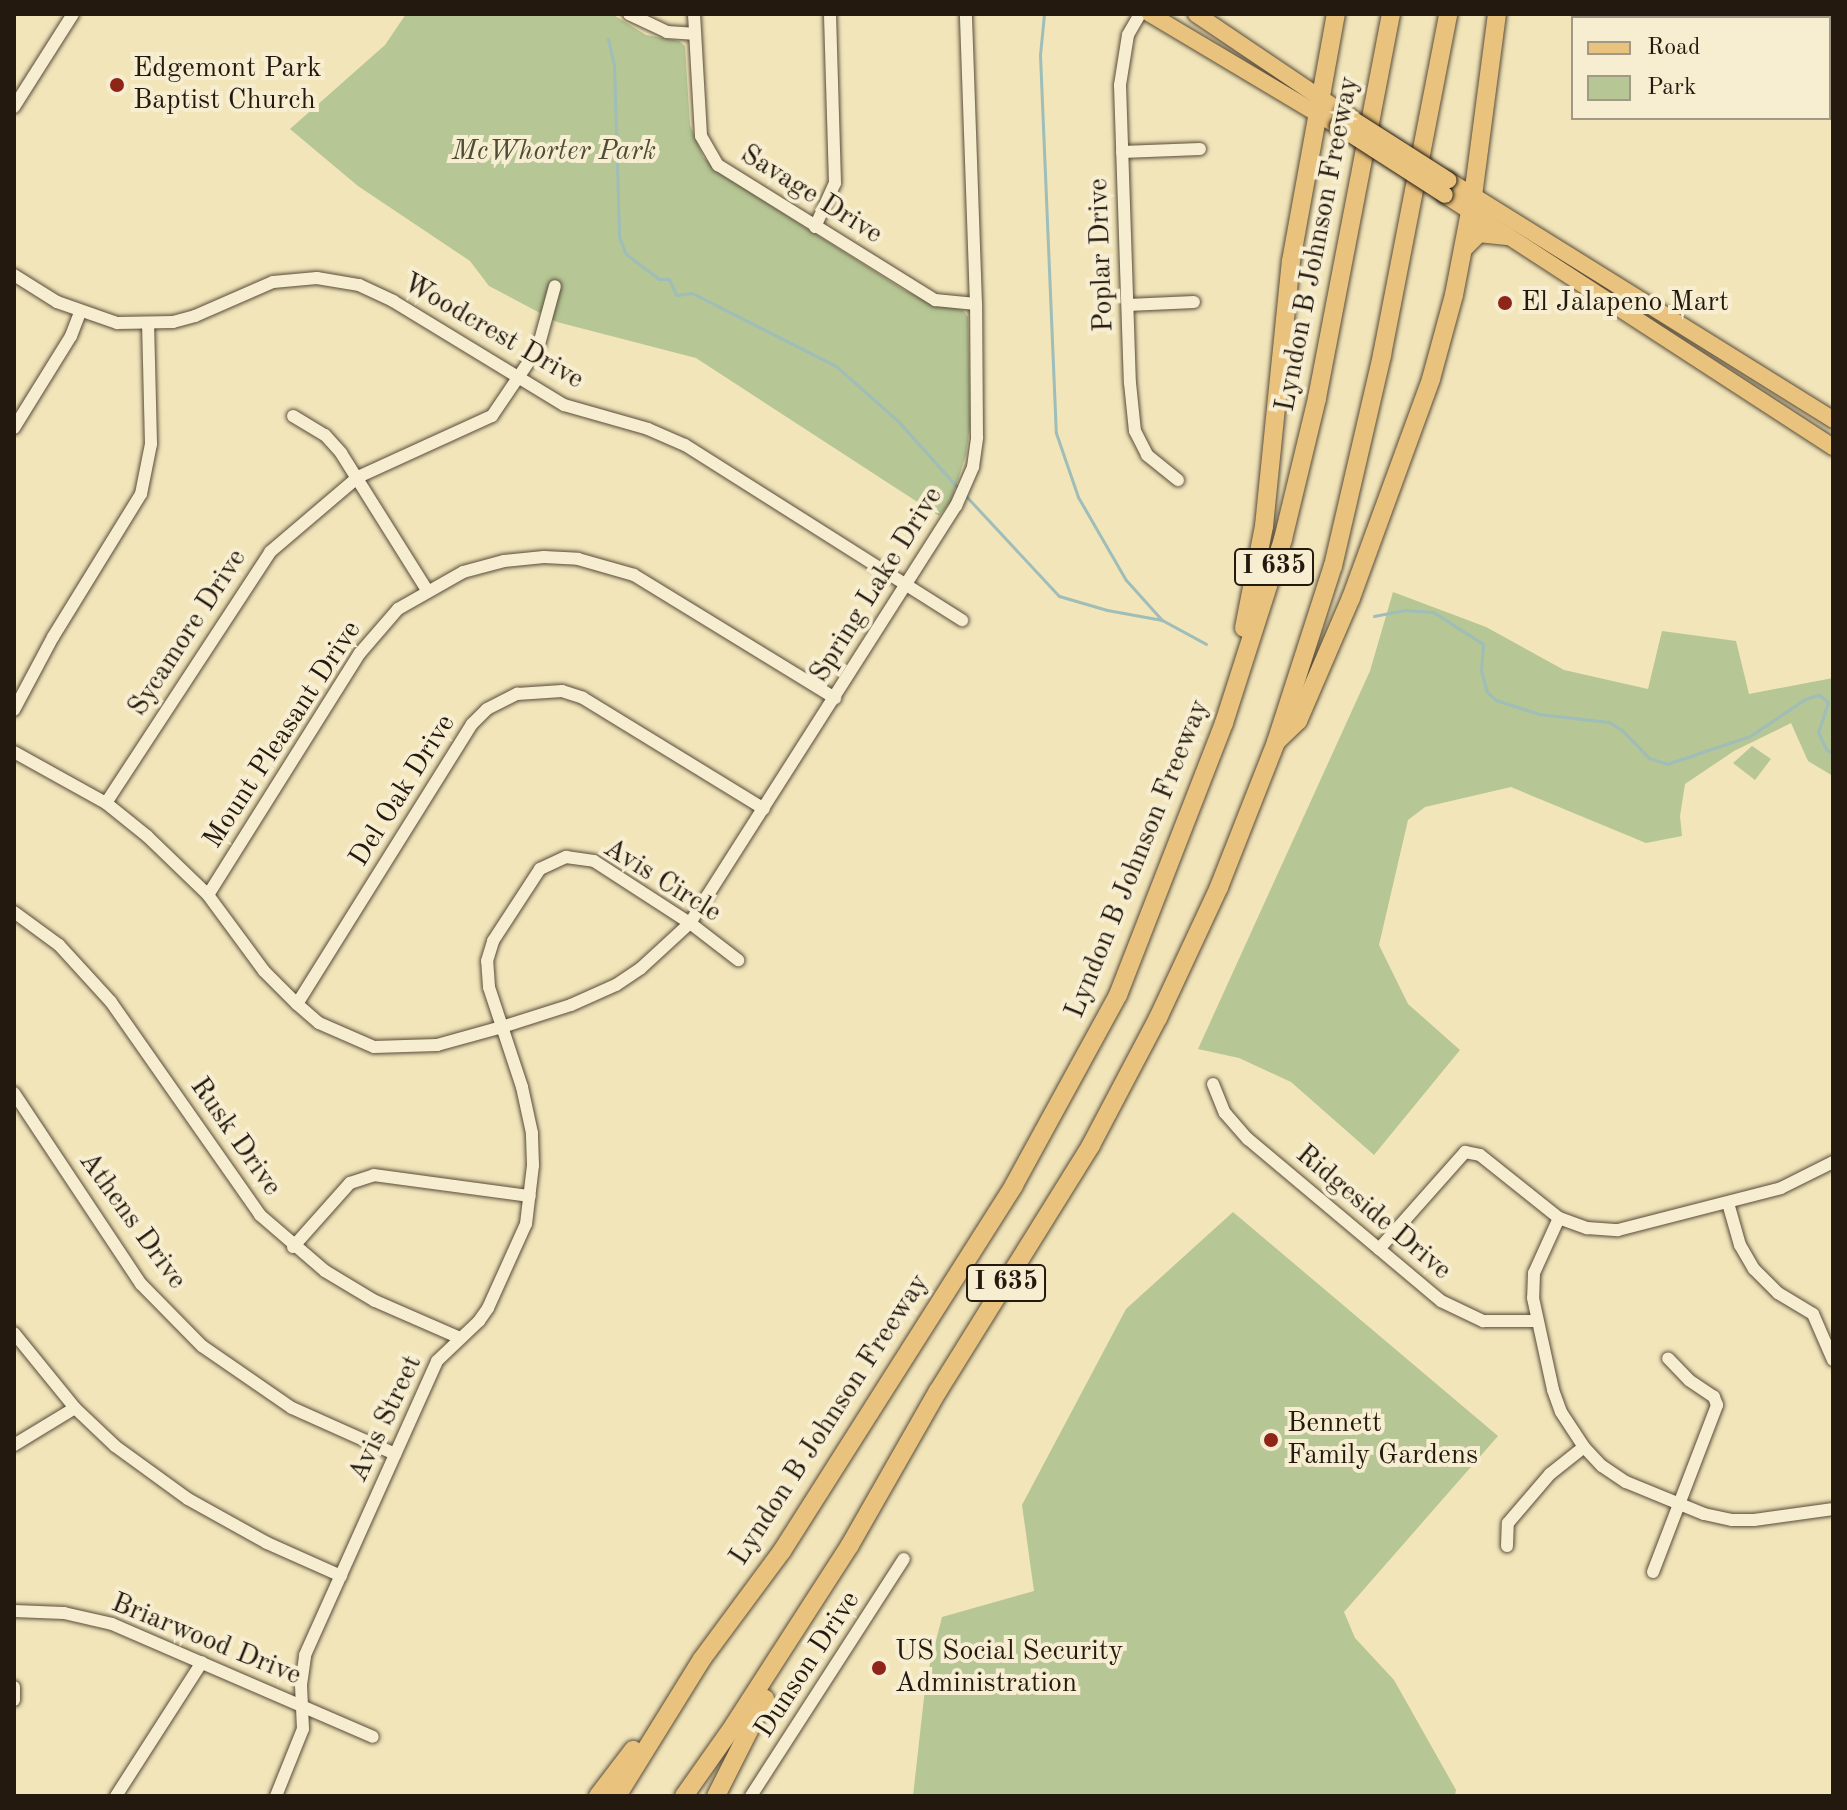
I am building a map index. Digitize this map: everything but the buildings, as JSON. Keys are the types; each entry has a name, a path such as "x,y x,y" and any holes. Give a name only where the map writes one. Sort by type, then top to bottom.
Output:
{"highway":[{"path":"1185,821 1237,657 1258,565 1284,319 1336,14"},
{"name":"Lyndon B Johnson Freeway","path":"617,1796 702,1659 782,1551 1051,1121 1118,995 1247,658 1293,498 1317,398 1391,14"},
{"name":"I 635","path":"684,1796 734,1725 850,1545 938,1391 1053,1209 1124,1084 1189,954 1276,742 1315,626 1351,495 1382,355 1448,14"},
{"path":"1276,742 1298,721 1378,531 1431,379 1471,204 1497,14"},
{"path":"1462,250 1479,233 1507,236"},
{"path":"716,1796 749,1726 850,1545"},
{"path":"598,1796 702,1659"}],"main road":[{"path":"1150,14 1319,106 1471,204 1554,247 1833,420"},
{"path":"1196,14 1319,106"},
{"path":"1471,204 1507,236 1545,262 1833,447"},
{"path":"1545,262 1554,247"},
{"path":"1611,304 1621,287"}],"street":[{"path":"14,107 73,14"},
{"path":"629,14 667,32 693,34"},
{"name":"Savage Drive","path":"694,14 701,136 708,151 725,171 935,300 976,304"},
{"path":"815,227 835,183 830,14"},
{"name":"Spring Lake Drive","path":"14,752 106,803 147,836 208,895 264,971 297,1004 319,1023 374,1047 437,1045 571,1005 616,985 662,952 690,923 764,809 907,585 956,506 970,477 977,437 976,304 966,14"},
{"name":"Poplar Drive","path":"1140,14 1128,35 1121,74 1135,431 1147,455 1178,480"},
{"path":"1122,152 1200,149"},
{"name":"Woodcrest Drive","path":"14,275 80,313 117,323 148,323 195,316 260,286 317,278 359,285 393,301 564,405 648,429 685,445 962,620"},
{"name":"Sycamore Drive","path":"106,803 252,575 270,552 308,516 358,477 492,416 538,348 555,286"},
{"path":"1128,305 1194,302"},
{"path":"14,428 71,336 80,313"},
{"path":"14,710 53,637 141,494 151,444 148,323"},
{"path":"293,416 325,435 358,477 427,590"},
{"name":"Mount Pleasant Drive","path":"208,895 360,653 398,609 463,572 504,561 578,559 634,575 835,698"},
{"name":"Del Oak Drive","path":"297,1004 472,724 487,709 517,694 562,691 583,698 764,809"},
{"name":"Avis Circle","path":"502,1027 489,987 487,961 493,941 540,869 566,857 594,861 690,923 738,960"},
{"name":"Rusk Drive","path":"14,912 59,945 111,1002 229,1175 260,1215 293,1247 325,1271 375,1301 460,1338"},
{"name":"Avis Street","path":"276,1796 303,1729 301,1704 305,1655 437,1361 488,1308 517,1248 530,1196 532,1133 522,1087 502,1027"},
{"name":"Ridgeside Drive","path":"1213,1084 1225,1113 1248,1139 1459,1312 1486,1321 1537,1321"},
{"name":"Athens Drive","path":"14,1093 141,1284 202,1346 292,1408 395,1454"},
{"path":"1379,1249 1465,1152 1480,1155 1559,1218 1587,1228 1618,1230 1728,1203 1803,1180 1833,1162"},
{"path":"293,1247 350,1183 374,1175 530,1196"},
{"path":"1728,1203 1740,1245 1754,1269 1778,1293 1813,1314 1833,1360"},
{"path":"1559,1218 1534,1273 1537,1321 1561,1412 1584,1447 1602,1466 1626,1482 1679,1505 1732,1520 1833,1509"},
{"path":"14,1333 75,1408 115,1446 188,1499 267,1543 341,1576"},
{"path":"1653,1572 1717,1405 1714,1397 1689,1380 1668,1358"},
{"path":"14,1445 75,1408"},
{"path":"1507,1546 1508,1523 1550,1474 1584,1447"},
{"name":"Dunson Drive","path":"751,1796 904,1559"},
{"name":"Briarwood Drive","path":"14,1611 64,1613 112,1624 373,1737"},
{"path":"116,1796 202,1662"},
{"path":"14,1687 14,1700"}],"green space":[{"name":"McWhorter Park","path":"406,14 612,14 646,35 679,41 685,46 690,125 703,157 721,174 902,289 930,303 963,310 968,317 970,425 966,455 951,501 939,516 696,358 557,322 489,286 470,261 358,186 290,129 385,45"},
{"path":"1393,592 1486,627 1564,670 1648,689 1662,631 1736,641 1749,694 1833,678 1833,776 1808,761 1791,723 1734,751 1685,784 1680,816 1682,836 1646,843 1511,787 1425,807 1408,820 1379,945 1408,1004 1460,1050 1374,1155 1291,1082 1239,1058 1198,1049 1370,671"},
{"path":"1752,746 1771,759 1755,780 1733,763"},
{"path":"1233,1212 1498,1436 1344,1612 1355,1638 1394,1680 1456,1790 1455,1796 913,1796 926,1680 942,1617 1034,1591 1022,1505 1126,1309"}],"waterway":[{"path":"1044,14 1040,55 1056,433 1078,497 1126,580 1162,620 1206,644"},
{"path":"608,39 614,64 619,237 626,254 659,279 669,279 676,295 692,293 836,366 898,421 960,490"},
{"path":"965,495 1059,596 1107,610 1162,620"},
{"path":"1374,616 1405,610 1433,612 1483,644 1481,670 1487,692 1496,700 1539,714 1609,722 1622,730 1649,758 1667,764 1750,736 1805,699 1819,695 1828,702 1818,732 1826,749 1833,754"}],"place":[{"name":"Edgemont Park Baptist Church","path":"117,85"},
{"name":"El Jalapeno Mart","path":"1505,303"},
{"name":"Bennett Family Gardens","path":"1271,1440"},
{"name":"US Social Security Administration","path":"879,1668"}]}
